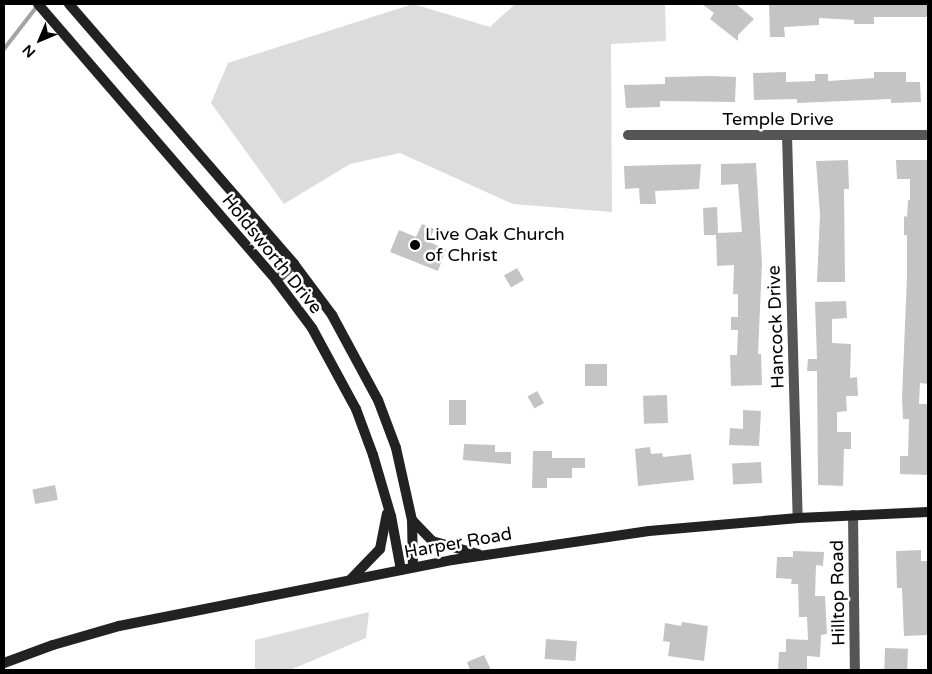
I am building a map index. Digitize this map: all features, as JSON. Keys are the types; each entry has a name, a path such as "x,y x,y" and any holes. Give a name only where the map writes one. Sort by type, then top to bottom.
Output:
{"main road":[{"name":"Holdsworth Drive","path":"38,4 276,280 312,328 338,372 356,409 388,506 401,570"},
{"name":"Holdsworth Drive","path":"69,4 294,264 332,316 378,400 405,479 412,520 413,567"},
{"path":"351,579 380,549 388,506"},
{"name":"Harper Road","path":"4,663 119,626 351,579 483,555 649,531 798,518 928,512"},
{"path":"412,520 432,541 483,555"}],"street":[{"name":"Temple Drive","path":"628,135 928,135"},
{"name":"Hancock Drive","path":"787,135 798,518"},
{"path":"276,280 294,264"},
{"name":"Hilltop Road","path":"853,515 855,670"}],"shaded area":[{"path":"413,4 490,27 515,4 665,4 666,41 611,44 612,212 513,204 400,153 350,164 284,204 211,103 228,63"},
{"path":"369,612 366,638 290,670 255,670 255,640"}],"building":[{"path":"702,4 736,4 754,19 738,35 738,41 710,19 714,13"},
{"path":"769,4 928,4 928,17 874,17 874,24 854,24 854,20 819,18 819,25 784,27 785,37 770,37"},
{"path":"786,72 786,82 815,81 815,74 828,74 828,81 874,78 874,72 906,72 906,82 920,82 921,102 891,103 891,99 797,103 797,99 754,100 753,73"},
{"path":"665,77 736,77 735,102 660,101 660,107 626,108 624,85 665,84"},
{"path":"848,160 849,189 844,189 845,282 817,282 820,215 816,161"},
{"path":"896,160 928,160 928,384 920,383 919,404 928,404 928,475 900,474 900,456 908,456 909,419 903,419 902,398 907,276 907,235 904,235 904,216 907,217 908,200 910,200 910,179 897,179"},
{"path":"756,163 762,263 758,354 761,354 762,385 731,386 730,355 737,355 738,330 731,330 731,317 738,317 738,294 733,294 734,265 717,266 716,235 704,235 703,208 717,207 718,233 742,232 738,184 721,185 721,164"},
{"path":"701,164 699,189 655,191 656,204 640,204 639,188 625,189 624,166"},
{"name":"Live Oak Church of Christ","path":"422,224 434,229 429,242 446,249 438,271 390,252 399,230 416,237"},
{"path":"517,268 524,280 511,288 504,276"},
{"path":"846,301 847,318 832,319 832,343 851,344 850,378 857,377 858,396 846,396 847,411 837,412 837,432 851,432 851,449 844,449 843,486 818,485 817,371 807,371 808,359 817,359 815,302"},
{"path":"585,364 607,364 607,386 585,386"},
{"path":"537,391 544,403 534,409 527,396"},
{"path":"667,395 668,423 644,424 643,396"},
{"path":"449,400 466,400 466,425 449,425"},
{"path":"743,410 761,411 759,446 729,445 730,428 743,429"},
{"path":"464,444 495,445 495,452 511,452 511,464 463,460"},
{"path":"650,447 651,454 662,453 663,457 691,454 694,480 638,486 635,449"},
{"path":"533,451 552,451 552,458 585,458 585,468 572,468 572,478 547,478 547,488 532,488"},
{"path":"761,462 762,483 733,484 732,464"},
{"path":"55,485 58,500 35,504 32,489"},
{"path":"921,550 921,561 927,561 928,572 928,635 904,636 902,588 897,588 896,551"},
{"path":"793,551 824,552 823,566 816,565 815,596 825,596 827,634 821,635 820,657 807,656 807,670 778,670 779,652 786,652 786,639 808,640 807,617 799,617 798,584 791,584 792,579 776,578 777,557 793,557"},
{"path":"682,622 708,626 704,661 668,656 670,642 663,641 665,623 681,626"},
{"path":"546,639 577,641 576,661 545,659"},
{"path":"885,648 908,649 907,670 884,670"},
{"path":"484,655 491,670 470,670 467,662"}],"waterway":[{"path":"4,49 38,5"}],"place":[{"name":"Live Oak Church of Christ","path":"415,245"}]}
